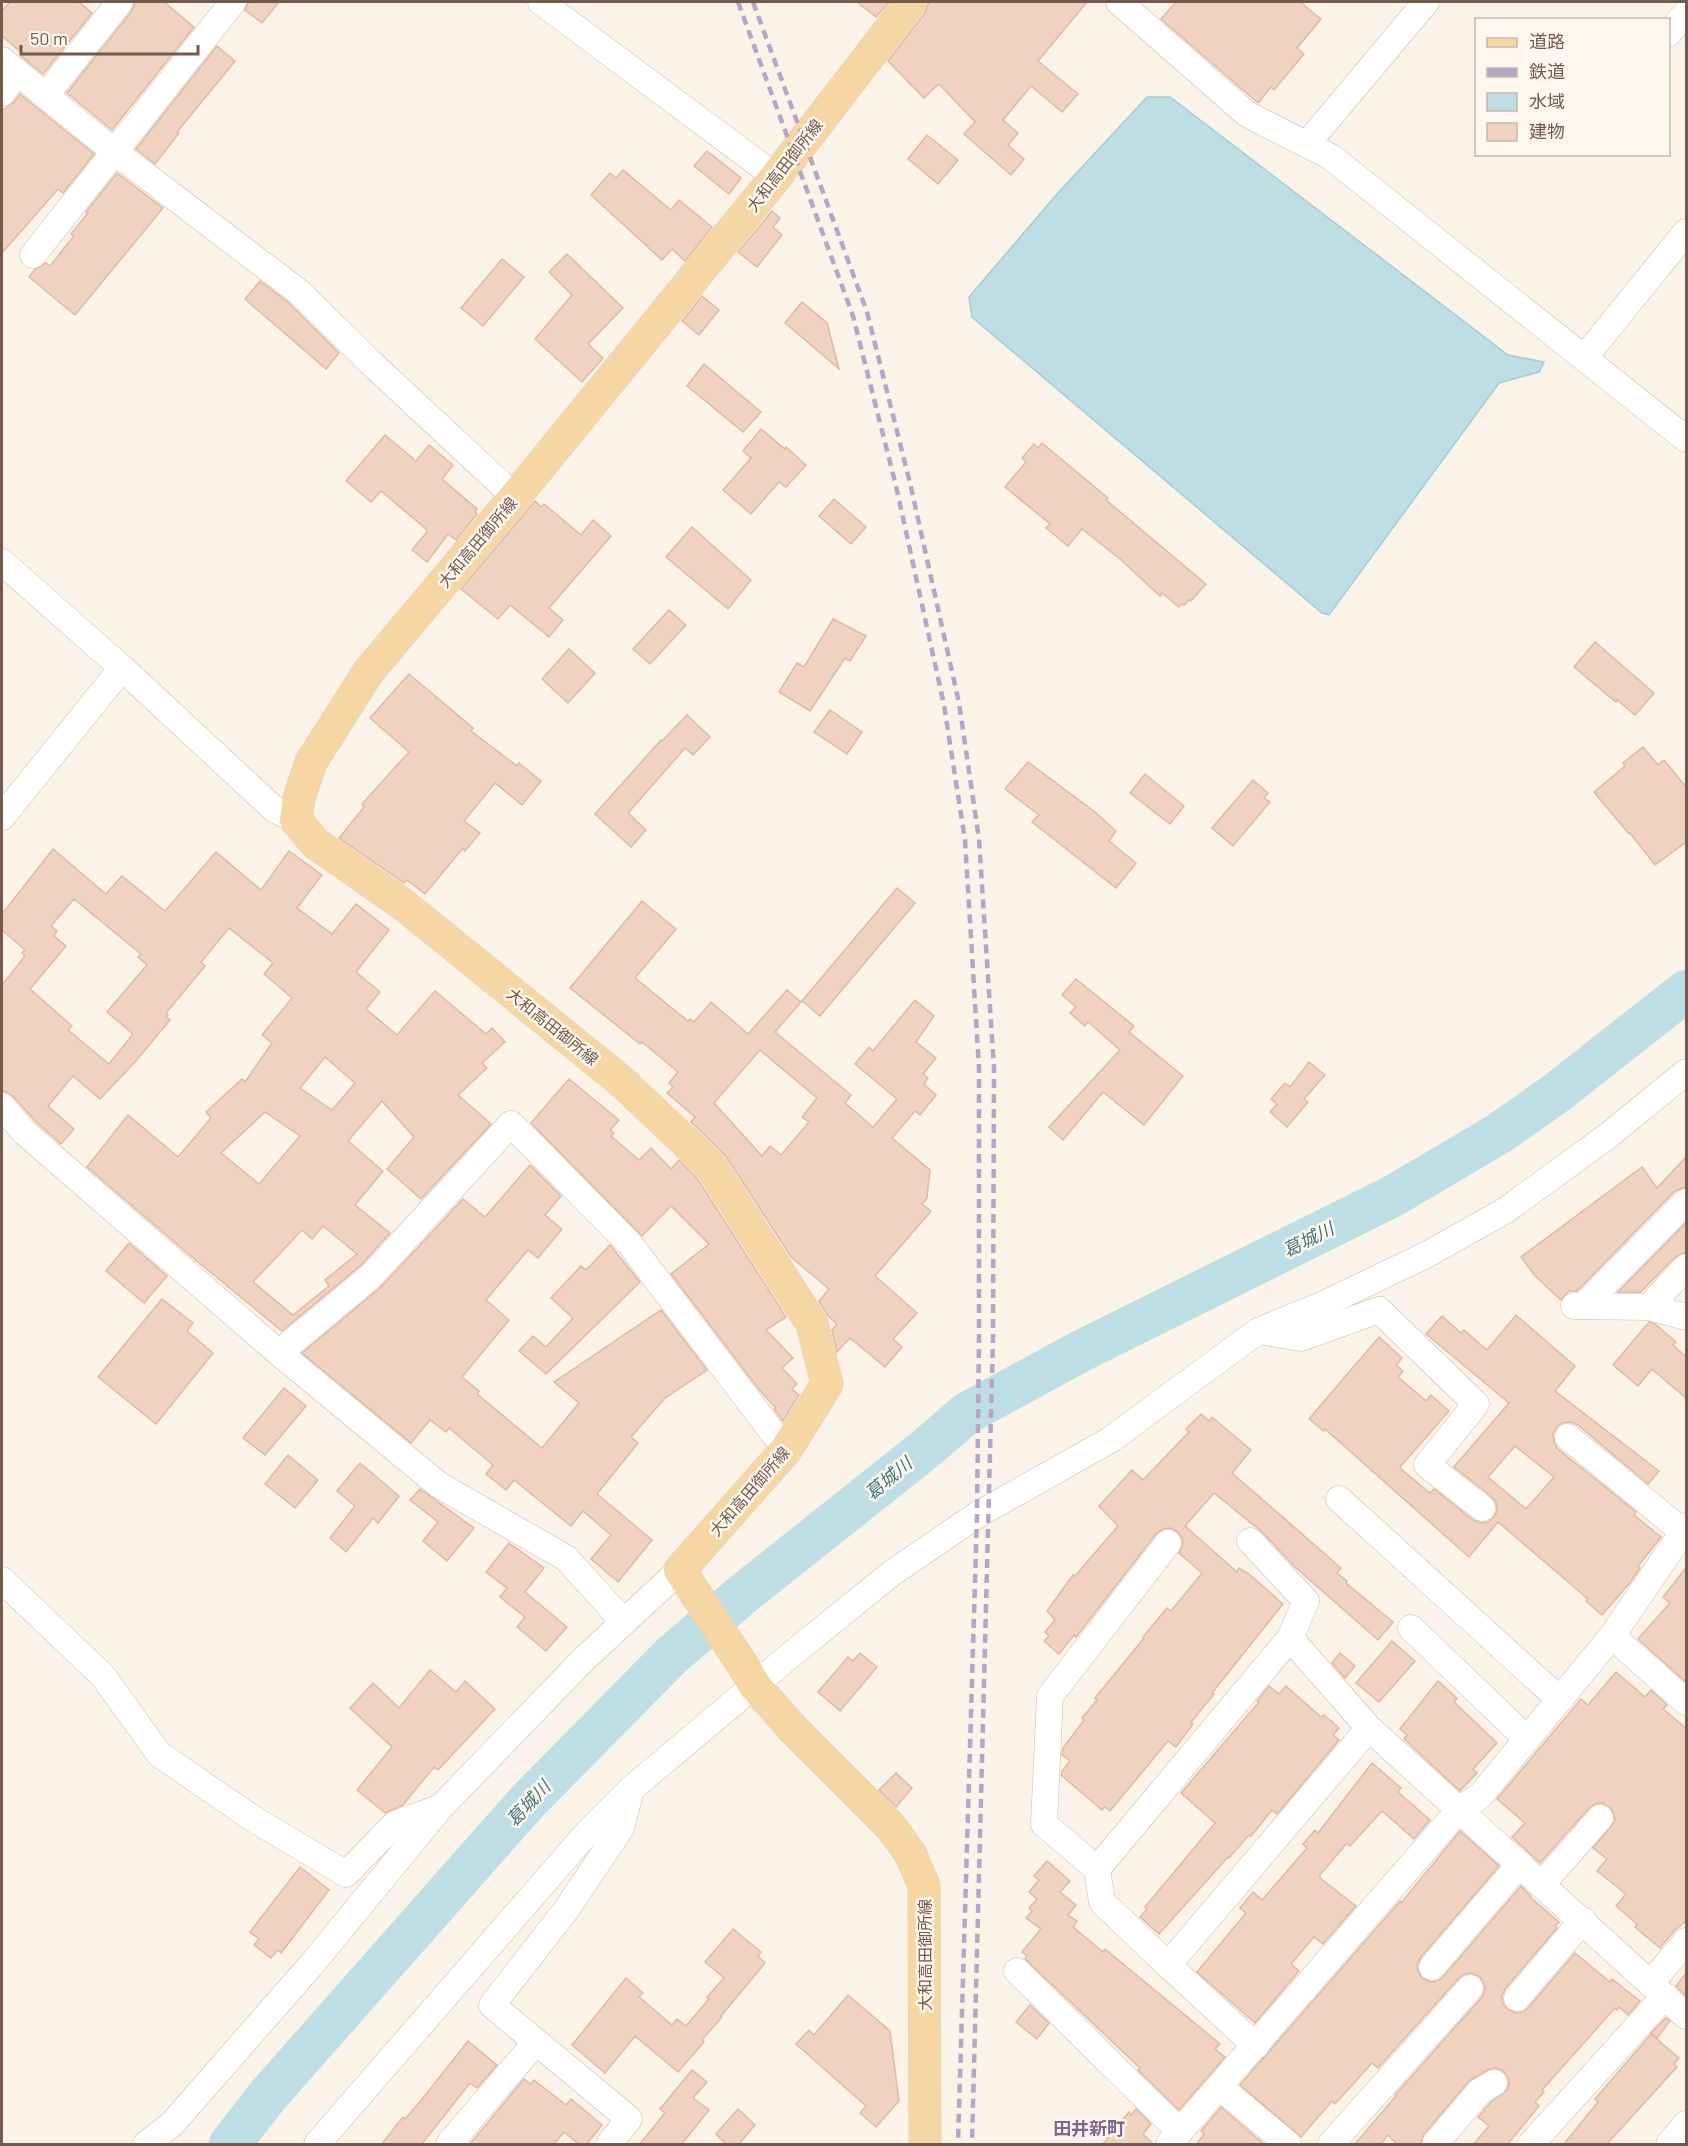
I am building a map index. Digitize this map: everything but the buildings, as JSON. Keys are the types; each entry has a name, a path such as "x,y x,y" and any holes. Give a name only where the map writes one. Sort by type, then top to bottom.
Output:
{"main road":[{"name":"大和高田御所線","path":"911,2 776,177 515,497 369,671 311,762 299,798 296,820 315,843 405,906 621,1081 711,1166 812,1324 827,1384 786,1450 687,1580 749,1677 793,1729 892,1828 911,1855 924,1886 925,2145"}],"street":[{"path":"46,95 120,2"},
{"path":"33,255 233,2"},
{"path":"540,2 776,177"},
{"path":"1119,2 1247,114 1331,157 1686,439"},
{"path":"1307,144 1426,2"},
{"path":"1670,32 1686,13"},
{"path":"2,93 9,66 115,152 299,292 370,362 515,497"},
{"path":"1584,358 1686,232"},
{"path":"2,562 122,668 275,810 296,820"},
{"path":"2,817 122,668"},
{"path":"317,2145 587,1833 749,1677 892,1573 977,1515 1110,1440 1258,1331 1324,1304 1428,1254 1506,1210 1609,1135 1686,1072"},
{"path":"2,1106 24,1132 279,1353 440,1485 566,1558 624,1622"},
{"path":"279,1353 370,1277 511,1124 629,1242 786,1450"},
{"path":"1686,1202 1576,1306 1649,1307 1686,1317"},
{"path":"1649,1307 1686,1267"},
{"path":"1258,1331 1300,1338 1379,1310 1476,1404 1427,1465 1482,1508"},
{"path":"1017,1971 1174,2138 1460,1809 1479,1796 1560,1700 1612,1636 1684,1529 1568,1437"},
{"path":"1339,1499 1560,1700"},
{"path":"1097,1869 1290,1638 1306,1601 1250,1541"},
{"path":"1168,1544 1050,1696 1044,1824 1097,1869 1102,1902 1256,2046"},
{"path":"2,1580 103,1676 159,1754 255,1820 346,1874 395,1824 440,1808"},
{"path":"146,2145 172,2124 296,1982 440,1808 535,1708 624,1622 687,1580"},
{"path":"1411,1628 1527,1739"},
{"path":"1612,1636 1686,1702"},
{"path":"1290,1638 1369,1728 1686,2016"},
{"path":"1168,1965 1369,1728"},
{"path":"609,2145 629,2119 492,2005 566,1910 621,1828 631,1789"},
{"path":"1542,1884 1600,1818"},
{"path":"1432,1968 1521,1864"},
{"path":"1517,1998 1583,1920"},
{"path":"1531,2145 1658,1990 1686,1941"},
{"path":"1331,2145 1470,1988"},
{"path":"449,2145 536,2042"},
{"path":"1435,2145 1480,2091 1494,2083"},
{"path":"1220,2087 1288,2145"},
{"path":"1669,2145 1686,2124"}],"water":[{"path":"1147,97 1170,97 1508,355 1544,362 1539,372 1499,383 1329,615 1322,613 972,317 969,297 1057,194"}],"waterway":[{"name":"葛城川","path":"230,2144 269,2094 527,1802 671,1656 743,1594 967,1413 1081,1351 1393,1196 1498,1134 1555,1094 1686,991"}],"railway":[{"path":"738,2 853,316 896,486 944,705 965,840 979,1068 979,1338 977,1515 958,2144"},
{"path":"753,2 867,312 910,483 959,703 979,839 994,1068 993,1338 972,2144"}],"district":[{"name":"田井新町","path":"1089,2128"}]}
